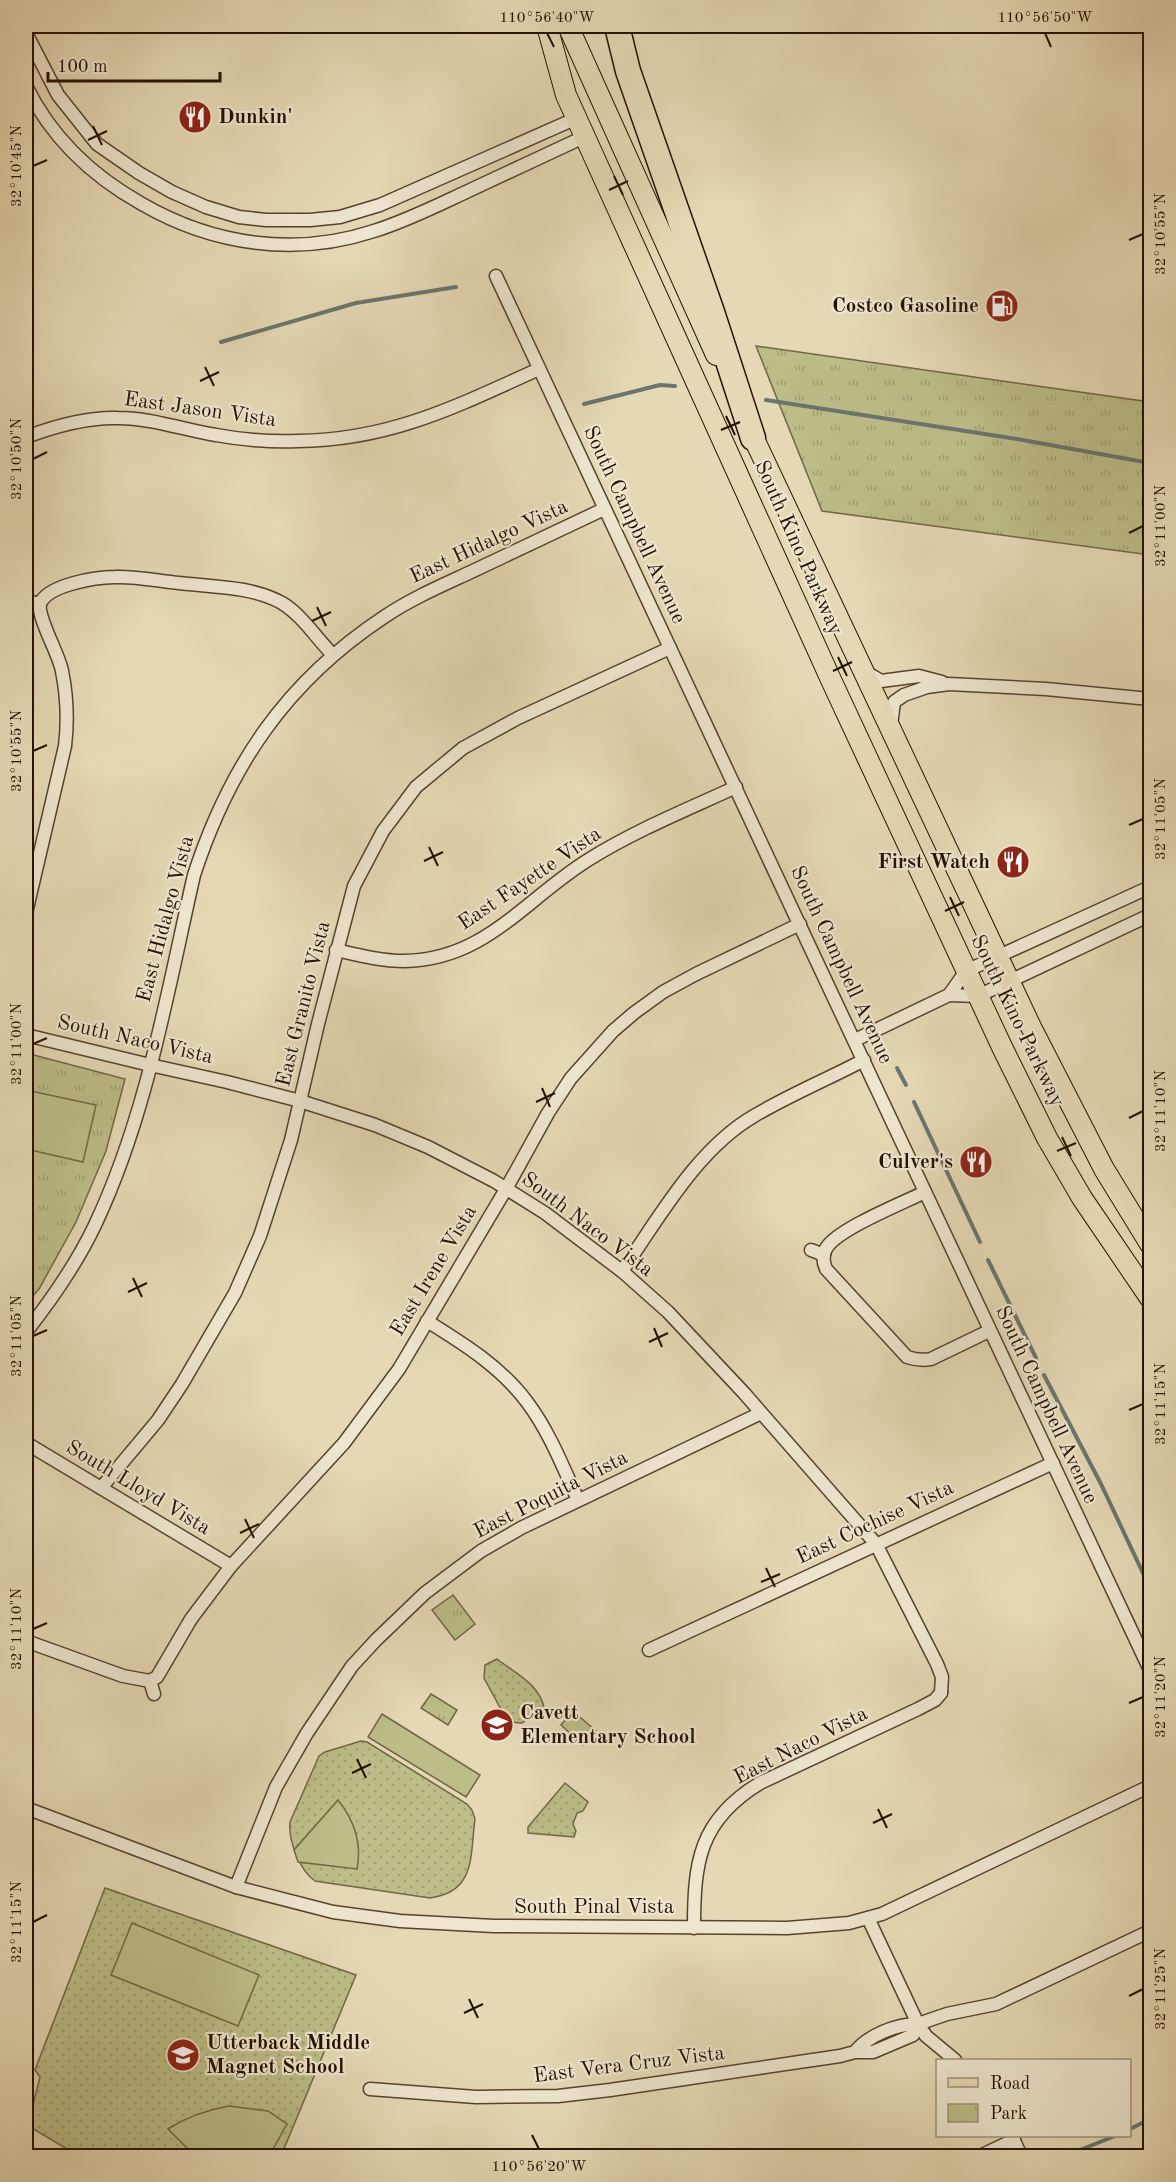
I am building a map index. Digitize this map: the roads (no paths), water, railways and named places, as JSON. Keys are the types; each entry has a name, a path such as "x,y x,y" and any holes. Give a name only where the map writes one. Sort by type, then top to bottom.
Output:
{"highway":[{"path":"617,26 628,71 712,312 753,438"}],"main road":[{"name":"South Kino Parkway","path":"547,26 566,95 966,971 1047,1138 1095,1218 1150,1298"},
{"name":"South Kino Parkway","path":"568,26 753,438 1009,981 1084,1131 1150,1244"},
{"path":"577,118 605,105"},
{"path":"586,136 613,124"},
{"path":"775,555 804,543"}],"street":[{"path":"26,33 58,95 97,144 172,192 206,207 239,217 266,220 310,220 340,217 380,205 577,118"},
{"path":"26,86 48,123 67,146 93,171 125,195 184,226 210,235 265,245 328,242 373,231 416,215 586,136"},
{"name":"South Campbell Avenue","path":"496,276 1150,1670"},
{"name":"East Jason Vista","path":"26,437 78,421 118,418 158,422 242,439 297,441 348,437 399,427 432,417 539,369"},
{"name":"East Hidalgo Vista","path":"26,1332 51,1299 94,1227 129,1143 150,1065 194,875 221,802 239,769 271,721 297,690 333,655 385,616 416,598 604,509"},
{"path":"26,913 65,746 68,722 62,669 34,603 63,587 116,576 252,592 283,604 294,612 333,655"},
{"name":"East Granito Vista","path":"101,1488 164,1411 203,1351 235,1293 260,1236 279,1183 354,886 383,831 416,787 463,748 527,714 670,648"},
{"path":"863,670 881,681 919,676 949,684"},
{"path":"891,729 894,702 904,695 927,687 949,684 1046,689 1150,699"},
{"name":"East Fayette Vista","path":"336,950 379,959 403,961 450,954 476,944 559,879 589,859 617,843 735,787"},
{"path":"949,996 966,971 1150,887"},
{"path":"855,1040 949,996 978,996 1150,915"},
{"name":"East Irene Vista","path":"26,1641 152,1687 191,1619 231,1566 344,1443 399,1369 506,1189 548,1113 571,1078 613,1031 663,992 800,924"},
{"name":"South Naco Vista","path":"26,1035 227,1082 300,1101 375,1125 428,1147 545,1213 622,1271 676,1321 761,1413 876,1544 937,1664 947,1694"},
{"path":"622,1271 667,1206 716,1144 753,1116 864,1060"},
{"path":"925,1192 845,1232 833,1241 824,1254 823,1262 830,1276 907,1357 923,1361 931,1359 989,1331"},
{"path":"812,1250 824,1254"},
{"path":"427,1321 488,1363 528,1403 555,1450 578,1500"},
{"name":"East Poquita Vista","path":"236,1887 276,1786 307,1733 352,1666 425,1593 481,1551 520,1528 761,1413"},
{"name":"South Lloyd Vista","path":"26,1443 231,1566"},
{"name":"East Cochise Vista","path":"649,1650 1053,1463"},
{"name":"East Naco Vista","path":"693,1928 695,1876 699,1856 716,1824 742,1794 760,1783 947,1694"},
{"name":"South Pinal Vista","path":"26,1808 236,1887 333,1912 400,1921 494,1926 787,1928 849,1923 882,1914 1150,1786"},
{"path":"868,1918 918,2024 926,2036 953,2059"},
{"name":"East Vera Cruz Vista","path":"370,2089 476,2097 558,2096 855,2052 873,2052 913,2035 918,2024 947,2014 996,2004 1150,1931"},
{"path":"980,2157 1013,2138 1021,2157"},
{"path":"1142,2157 1150,2153"}],"waterway":[{"path":"221,342 356,303 456,287"},
{"path":"584,404 660,385 675,386"},
{"path":"766,400 1017,439 1150,463"},
{"path":"897,1068 906,1085"},
{"path":"914,1102 980,1242"},
{"path":"988,1260 1036,1358"},
{"path":"1044,1375 1101,1484 1150,1588"},
{"path":"1131,2128 1150,2119"},
{"path":"1065,2156 1112,2137"}],"place":[{"name":"Dunkin'","path":"195,117"},
{"name":"Costco Gasoline","path":"1002,306"},
{"name":"First Watch","path":"1013,862"},
{"name":"Culver's","path":"976,1162"},
{"name":"Cavett Elementary School","path":"497,1725"},
{"name":"Utterback Middle Magnet School","path":"183,2055"}]}
